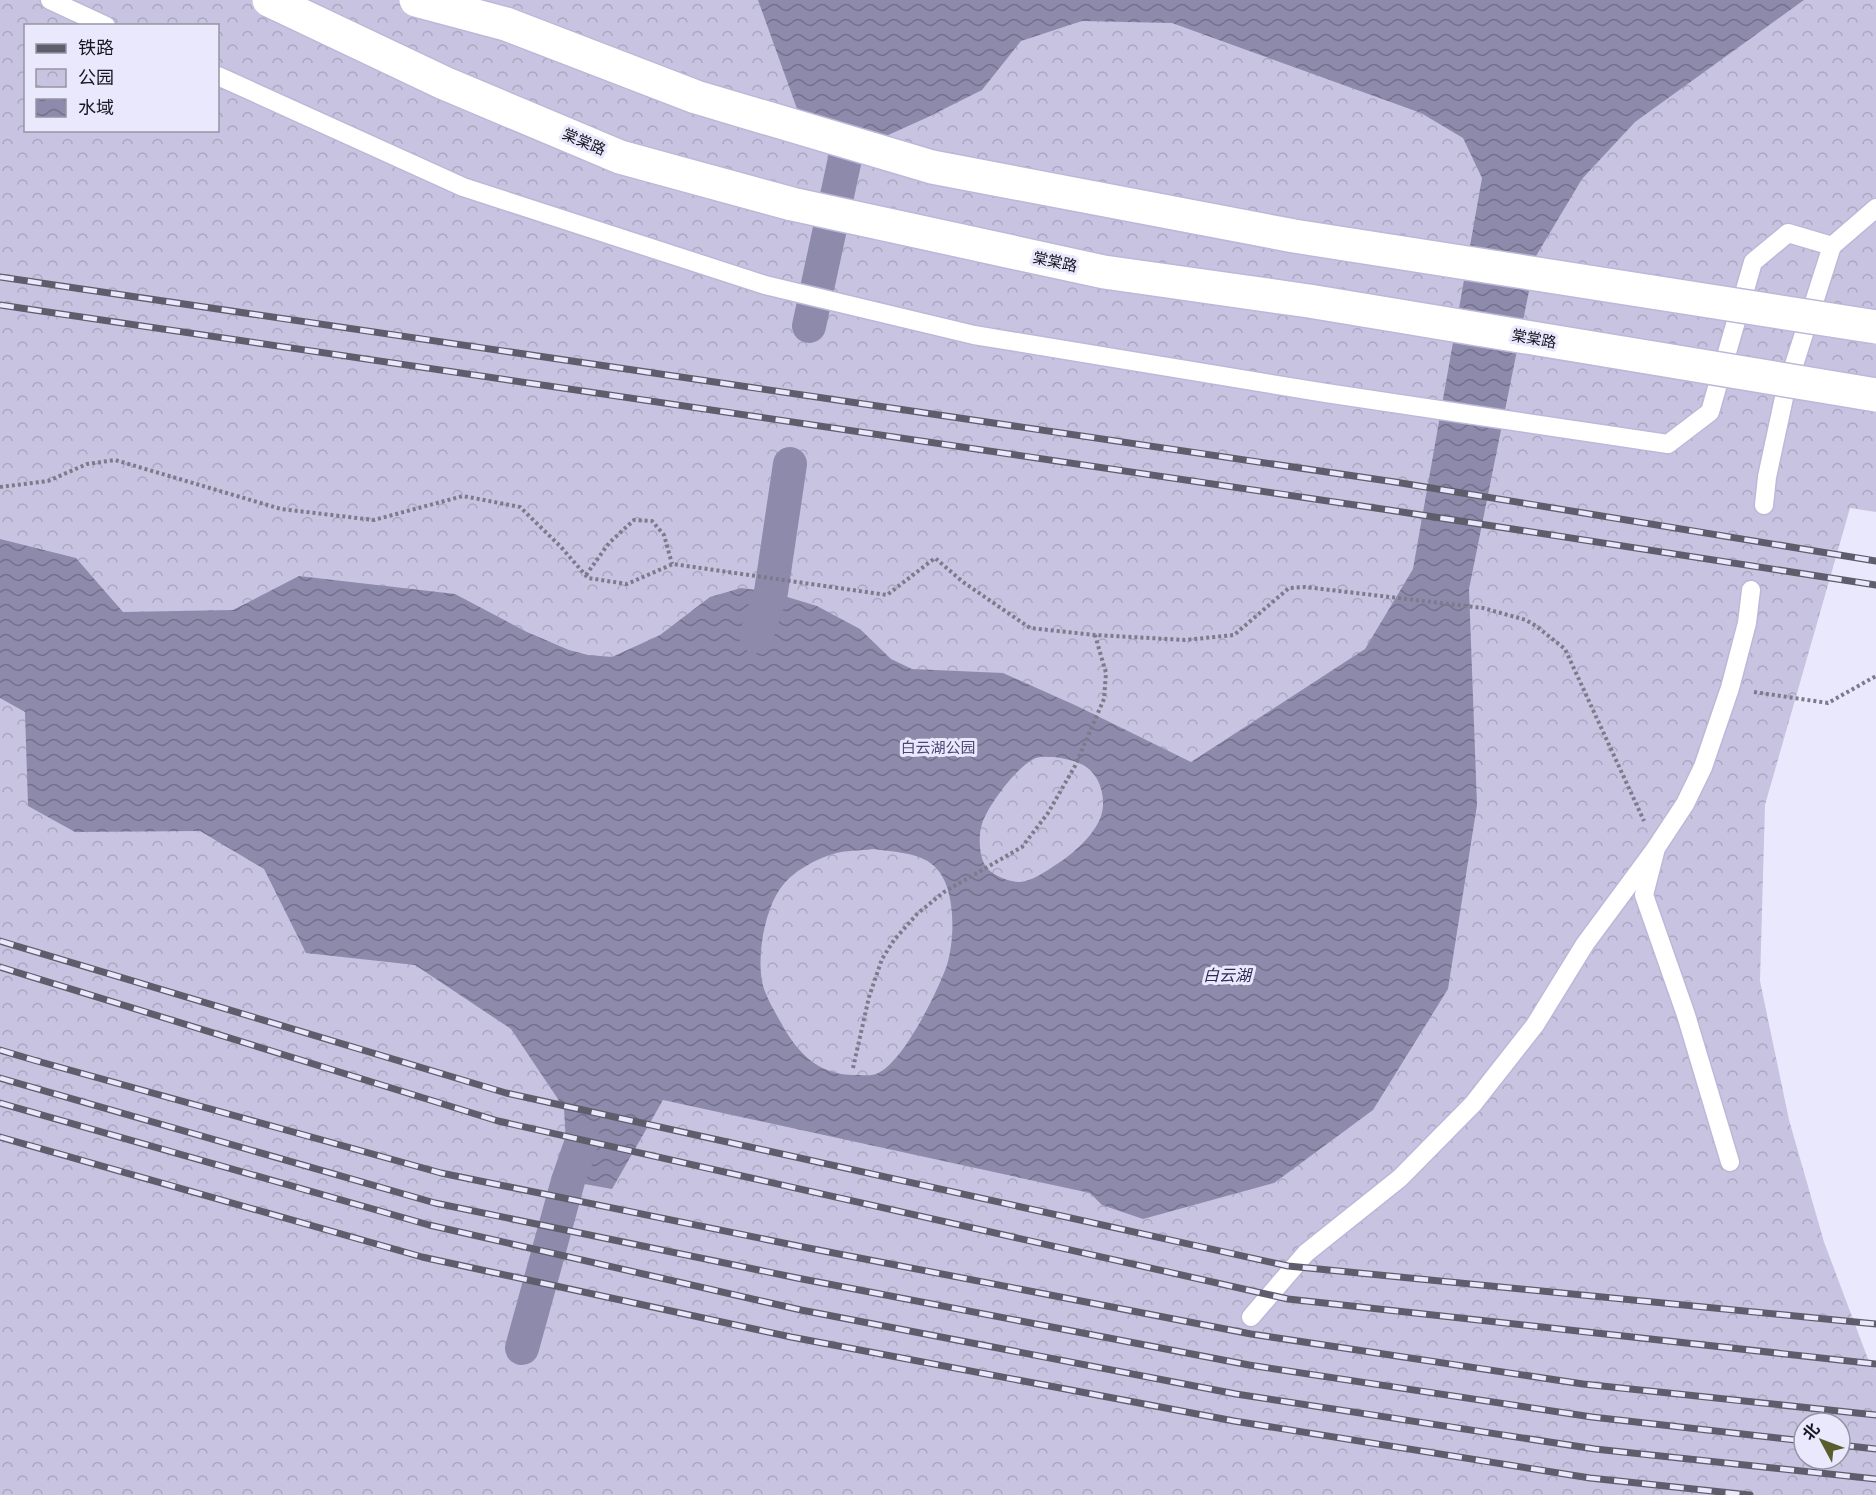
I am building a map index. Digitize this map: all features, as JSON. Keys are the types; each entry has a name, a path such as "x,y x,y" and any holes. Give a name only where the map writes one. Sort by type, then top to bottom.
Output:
{"street":[{"name":"棠棠路","path":"268,0 444,83 620,157 792,204 1104,273 1309,301 1876,395"},
{"path":"416,0 506,24 696,97 932,166 1294,236 1876,327"}],"lane":[{"path":"50,0 102,24"},
{"path":"219,76 463,188 765,285 974,335 1326,393 1668,444 1710,412 1753,262 1788,233 1833,246"},
{"path":"1764,505 1767,477 1785,393 1833,246 1876,208"},
{"path":"1251,1317 1306,1253 1400,1178 1473,1104 1535,1025 1585,944 1656,848 1685,804 1703,767 1730,688 1747,623 1751,590"},
{"path":"1656,848 1644,895 1686,1015 1730,1162"}],"path":[{"path":"0,487 48,481 87,464 115,460 282,509 374,520 463,496 520,507 561,547 588,578 627,584 672,564 887,595 935,558 963,582 1030,628 1095,635 1185,640 1234,635 1289,588 1305,587 1393,596 1483,609 1526,620 1565,650 1656,848"},
{"path":"586,575 609,543 634,520 652,521 664,536 672,564"},
{"path":"853,1068 869,997 882,959 894,940 917,914 944,892 1022,848 1048,813 1075,766 1104,699 1106,673 1095,635"},
{"path":"1730,688 1828,703 1876,676"}],"green space":[{"name":"白云湖公园","path":"0,0 1876,0 1876,512 1850,508 1765,805 1760,981 1789,1120 1824,1242 1868,1359 1876,1369 1876,1495 0,1495"}],"water":[{"name":"白云湖","path":"758,0 1804,0 1635,122 1582,179 1536,256 1469,589 1477,805 1448,989 1373,1110 1274,1183 1143,1219 1102,1205 1090,1193 663,1100 612,1189 568,1181 564,1108 511,1029 415,965 306,953 264,869 200,831 75,832 28,806 25,712 0,698 0,539 76,558 123,612 233,610 299,576 455,594 527,632 569,650 588,655 612,657 660,635 710,597 741,588 771,592 817,606 860,629 891,659 912,669 1003,673 1077,706 1191,762 1365,649 1413,569 1482,178 1463,138 1421,113 1172,23 1082,21 1021,41 982,90 846,154 805,131","holes":["1054,757 1078,763 1093,773 1103,795 1100,819 1076,850 1044,873 1020,882 1002,878 990,871 982,859 980,834 985,816 1004,786 1029,762 1036,758","873,849 916,856 931,863 937,869 948,889 951,902 950,954 936,992 918,1026 897,1057 876,1074 845,1075 824,1069 806,1057 785,1030 764,989 761,978 761,950 766,921 776,895 793,875 826,856"]}],"waterway":[{"path":"809,326 846,154"},
{"path":"756,636 771,592 790,464"},
{"path":"522,1348 568,1181 583,1138"}],"railway":[{"path":"0,277 1395,482 1876,561"},
{"path":"0,305 1389,510 1876,585"},
{"path":"0,941 506,1093 1288,1266 1876,1324"},
{"path":"0,967 498,1121 1288,1299 1876,1364"},
{"path":"0,1050 441,1173 808,1248 1251,1334 1583,1384 1876,1415"},
{"path":"0,1078 435,1203 797,1278 1249,1365 1592,1417 1792,1440"},
{"path":"0,1103 429,1225 801,1310 1236,1394 1595,1449 1876,1479"},
{"path":"0,1137 422,1257 791,1337 1234,1421 1590,1478 1750,1495"},
{"path":"1852,1446 1876,1449"}]}
